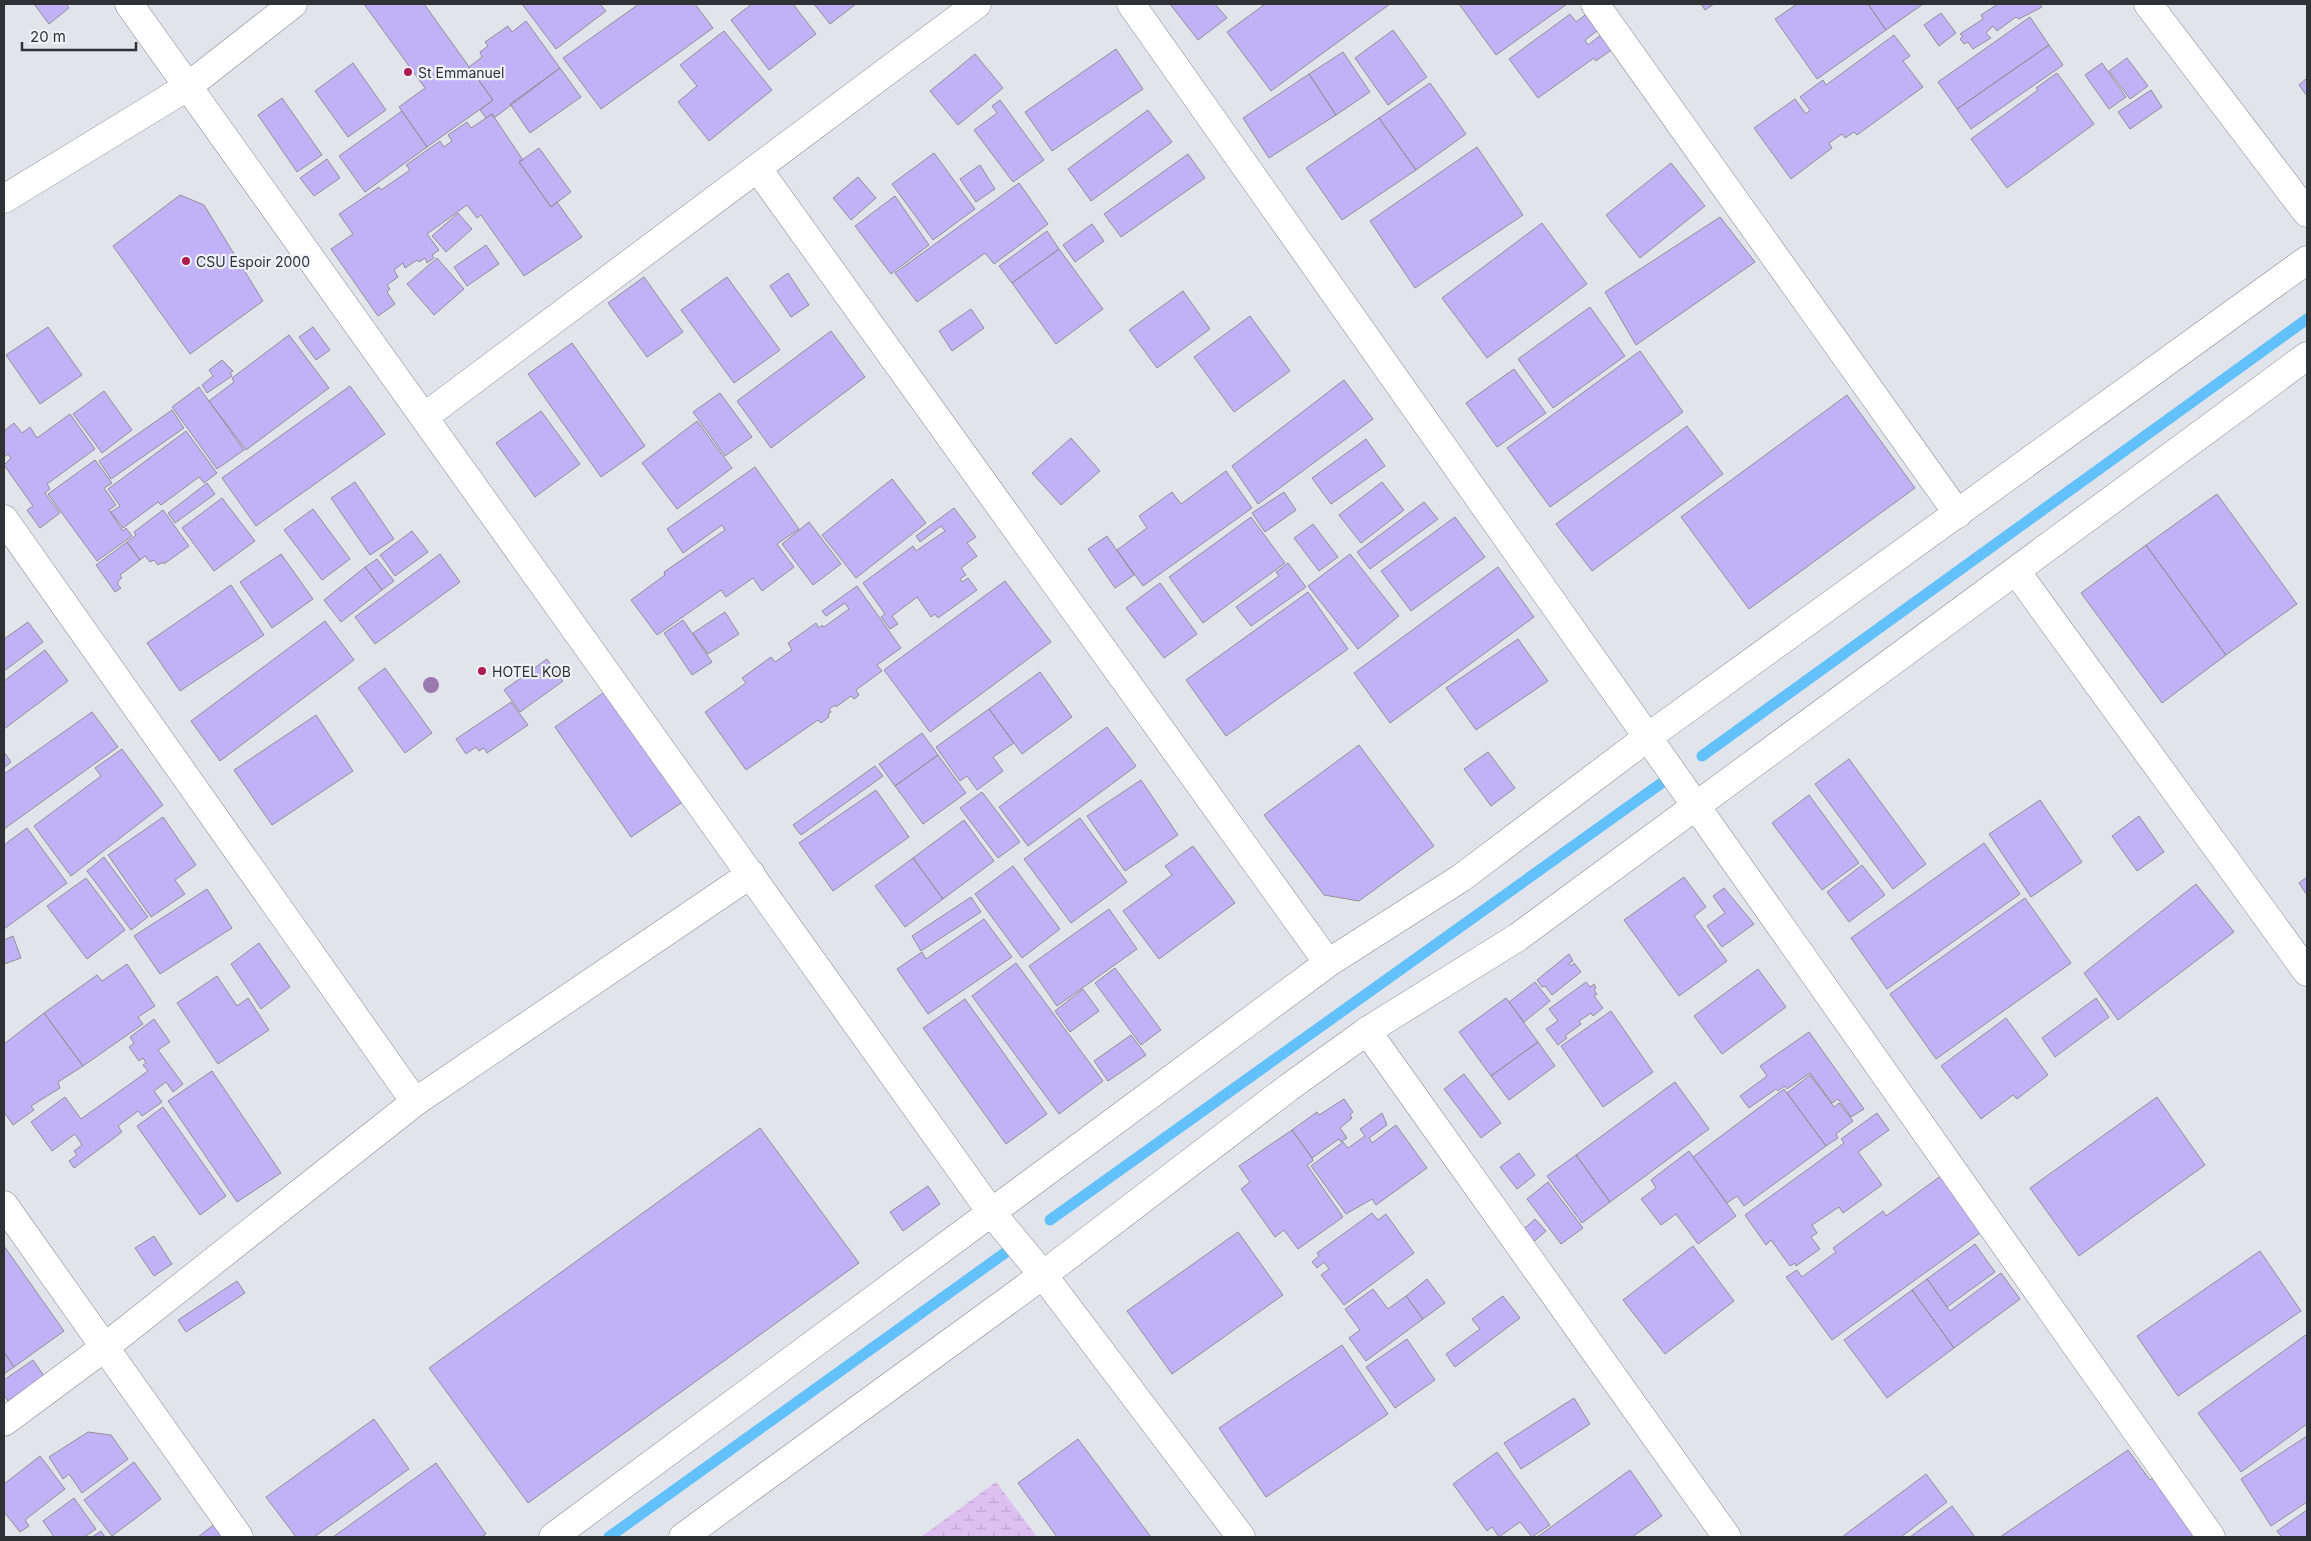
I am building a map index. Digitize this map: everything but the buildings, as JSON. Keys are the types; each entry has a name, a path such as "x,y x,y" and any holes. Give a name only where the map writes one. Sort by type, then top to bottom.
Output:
{"street":[{"path":"129,4 751,874 990,1212 1042,1275 1240,1537"},
{"path":"4,199 187,86 293,4"},
{"path":"424,417 977,4"},
{"path":"1131,4 2211,1537"},
{"path":"1595,4 1958,514"},
{"path":"2148,4 2307,213"},
{"path":"758,169 1328,963"},
{"path":"553,1537 1328,963 1461,878 1648,738 2307,260"},
{"path":"682,1537 1042,1275 1288,1088 1368,1032 1518,937 2307,356"},
{"path":"4,519 415,1102"},
{"path":"2016,571 2307,972"},
{"path":"4,1422 105,1347 415,1102 751,874"},
{"path":"1368,1032 1727,1537"},
{"path":"4,1205 239,1537"}],"green space":[{"path":"996,1482 1037,1537 921,1537"}],"waterway":[{"path":"1702,756 2307,319"},
{"path":"1050,1220 1663,782"},
{"path":"609,1537 1009,1250"}],"place":[{"name":"St Emmanuel","path":"408,72"},
{"name":"CSU Espoir 2000","path":"186,261"},
{"name":"HOTEL KOB","path":"482,671"}]}
